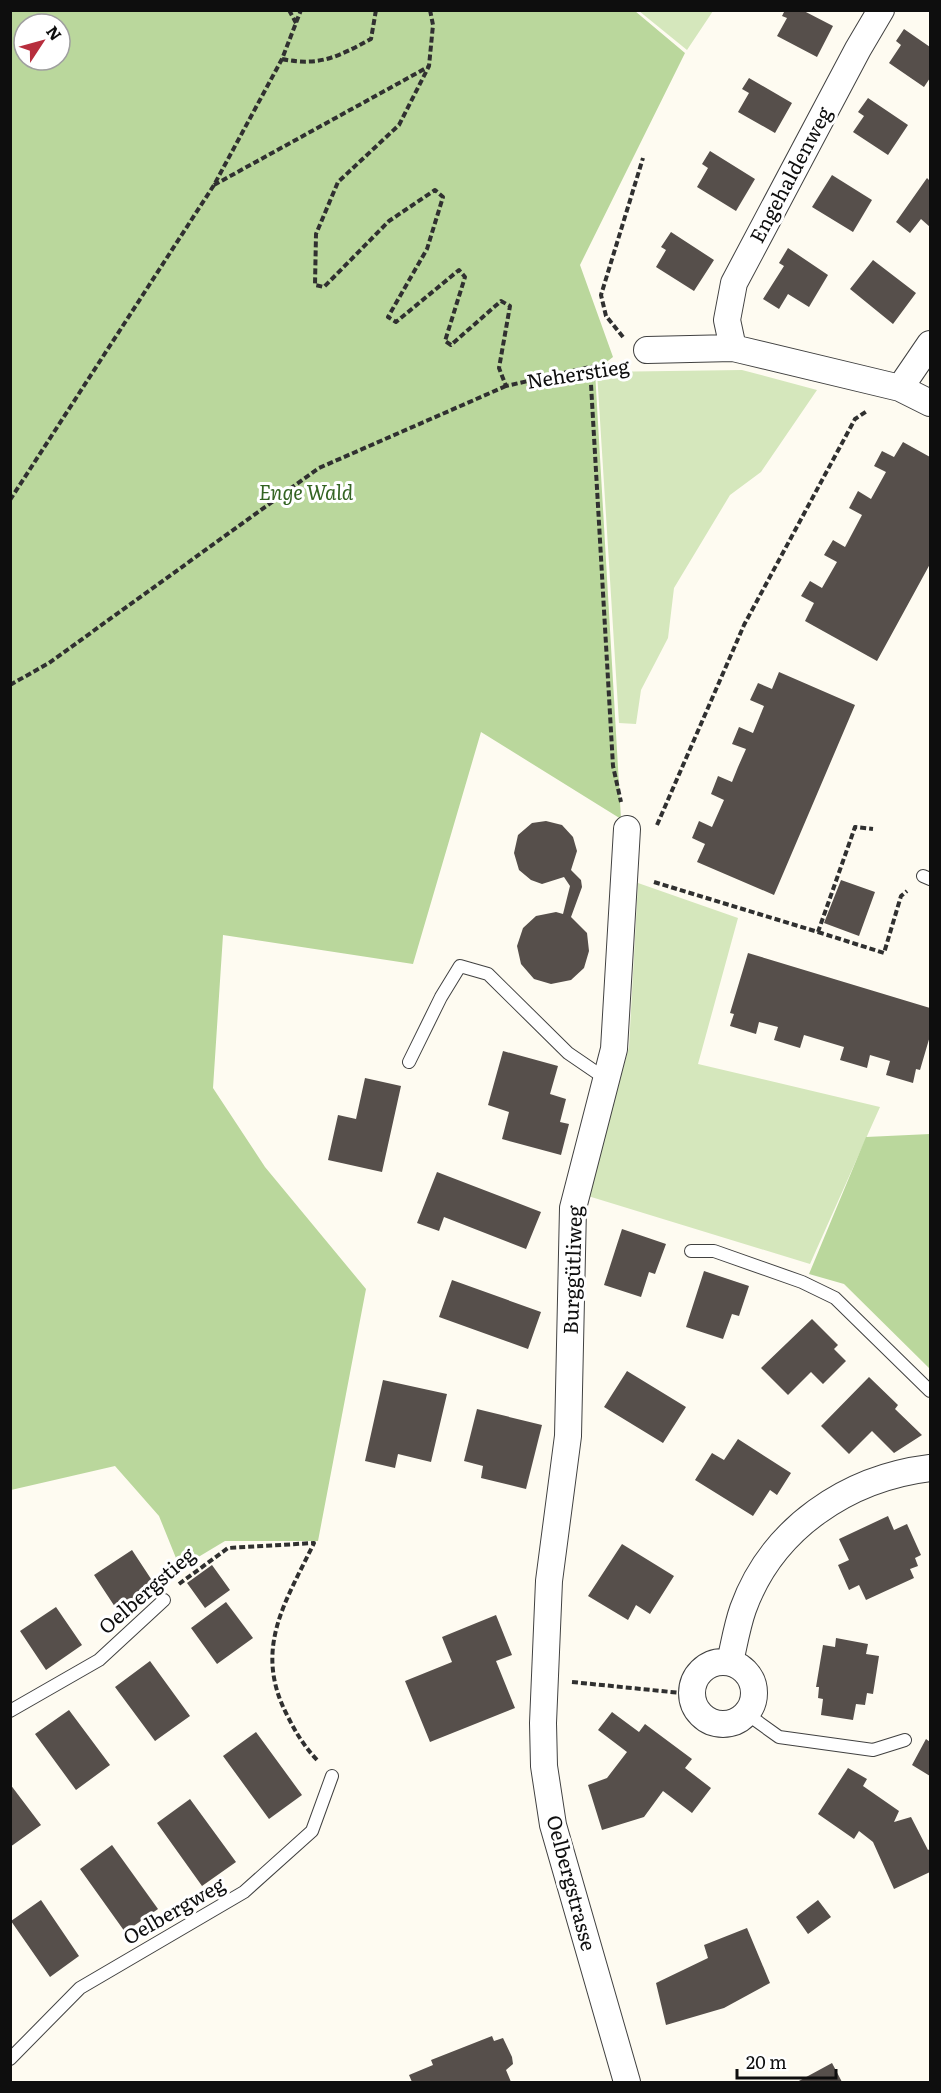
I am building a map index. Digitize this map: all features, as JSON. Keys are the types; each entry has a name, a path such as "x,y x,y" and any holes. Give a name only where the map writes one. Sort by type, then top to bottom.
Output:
{"street":[{"name":"Engehaldenweg","path":"733,348 727,320 734,283 881,10"},
{"path":"900,388 930,344"},
{"name":"Neherstieg","path":"647,350 733,348 900,388 930,403"},
{"name":"Burggütliweg","path":"544,1679 549,1581 568,1436 573,1208 614,1048 627,829"},
{"path":"730,1662 743,1608 768,1559 802,1521 852,1488 898,1472 930,1468"},
{"path":"730,1662 740,1667 753,1683 754,1694 747,1714 728,1724 707,1720 699,1713 691,1694 692,1684 703,1668 711,1663 730,1662"},
{"name":"Oelbergstrasse","path":"544,1679 543,1766 553,1825 627,2082"}],"lane":[{"path":"409,1062 441,997 460,966 488,974 568,1053 606,1078"},
{"path":"691,1251 714,1251 802,1282 835,1298 930,1391"},
{"name":"Oelbergstieg","path":"10,1711 99,1660 164,1600"},
{"path":"747,1714 779,1737 873,1750 904,1740"},
{"name":"Oelbergweg","path":"10,2059 80,1988 244,1892 312,1831 332,1776"}],"path":[{"path":"289,10 296,23"},
{"path":"10,500 214,185 282,59 301,10"},
{"path":"282,59 294,62 333,60 371,39 376,10"},
{"name":"Neherstieg","path":"430,10 433,25 429,66 399,125 338,182 316,234 315,285 324,287 389,221 435,190 443,198 427,249 388,317 396,322 459,270 465,277 445,341 451,345 501,301 510,306 499,368 506,386 590,367 646,363 647,350"},
{"path":"214,185 429,66"},
{"path":"643,158 601,295 606,316 619,334 635,346 647,350"},
{"path":"590,367 613,766 627,829"},
{"path":"10,685 49,663 319,468 506,386"},
{"path":"655,837 691,744 744,625 855,419 900,388"},
{"path":"818,932 855,827 873,829"},
{"path":"624,873 884,953 901,896 927,878"},
{"name":"Oelbergstieg","path":"164,1600 178,1584 228,1548 314,1543 279,1616 270,1662 276,1695 301,1744 332,1776"},
{"path":"544,1679 691,1694"}],"green space":[{"name":"Enge Wald","path":"10,11 635,11 685,53 580,265 613,357 595,371 621,819 481,732 413,964 223,935 213,1088 265,1167 366,1289 318,1541 225,1541 180,1568 159,1516 115,1466 11,1490"},
{"path":"639,11 713,11 687,50"},
{"path":"742,370 817,390 761,472 730,495 674,588 668,638 641,690 636,724 619,723 597,372"},
{"path":"638,883 738,918 698,1064 880,1107 810,1264 588,1196 629,1047"},
{"path":"930,1134 930,1369 844,1284 809,1274 866,1137"}],"building":[{"path":"785,10 802,10 833,26 817,57 777,36 787,18 782,16"},
{"path":"904,29 930,47 930,78 924,87 889,63 901,45 896,41"},
{"path":"749,78 792,103 775,133 738,112 749,93 742,89"},
{"path":"868,98 908,125 888,155 853,132 864,116 858,112"},
{"path":"710,151 755,179 736,211 697,187 708,168 702,164"},
{"path":"832,175 872,200 853,232 812,207"},
{"path":"927,178 930,181 930,227 921,219 910,233 896,222"},
{"path":"671,232 714,260 694,291 656,267 666,250 661,247"},
{"path":"788,248 828,275 809,307 788,294 779,309 763,299 784,266 779,263"},
{"path":"873,260 916,293 893,324 850,289"},
{"path":"903,442 930,457 930,564 877,661 805,621 814,603 801,596 810,581 822,588 837,562 824,555 833,540 845,547 862,515 849,508 858,491 871,499 886,472 874,466 882,451 894,457"},
{"path":"779,672 855,705 774,895 697,862 705,844 692,838 699,821 712,827 724,800 711,794 718,776 732,782 746,749 732,744 739,727 753,733 764,706 750,700 758,683 772,689"},
{"path":"546,821 562,825 573,837 577,851 571,870 581,880 582,887 571,917 587,933 589,951 584,968 571,980 551,984 534,979 521,964 517,946 523,928 536,916 556,912 563,914 570,886 564,877 542,884 531,880 519,870 514,853 518,835 532,823"},
{"path":"841,880 875,892 859,936 824,923"},
{"path":"748,953 930,1008 930,1036 920,1070 916,1069 913,1083 886,1075 890,1061 870,1055 867,1068 840,1060 844,1047 804,1035 800,1048 774,1040 778,1027 759,1022 756,1034 730,1026 734,1014 730,1013"},
{"path":"503,1051 558,1066 550,1094 566,1099 560,1122 569,1124 561,1155 502,1139 509,1112 488,1105"},
{"path":"365,1078 401,1086 382,1172 328,1160 338,1115 356,1119"},
{"path":"437,1172 541,1212 526,1249 444,1217 439,1231 417,1223"},
{"path":"622,1229 666,1244 655,1274 649,1272 641,1297 604,1285"},
{"path":"704,1271 749,1286 739,1316 732,1314 723,1339 686,1327"},
{"path":"452,1280 541,1312 528,1349 439,1317"},
{"path":"812,1319 838,1345 834,1349 846,1361 823,1384 811,1372 788,1395 761,1368"},
{"path":"627,1371 686,1407 663,1443 604,1407"},
{"path":"869,1377 898,1405 895,1409 922,1435 894,1453 872,1431 849,1454 821,1426"},
{"path":"383,1380 447,1394 431,1462 398,1454 395,1468 365,1461"},
{"path":"477,1409 542,1425 526,1489 481,1478 483,1466 464,1461"},
{"path":"738,1439 791,1473 777,1495 770,1490 753,1516 695,1480 712,1453 724,1460"},
{"path":"888,1516 894,1530 907,1524 921,1555 915,1558 918,1566 910,1569 914,1578 866,1600 859,1585 849,1590 838,1565 849,1560 839,1539"},
{"path":"622,1544 674,1576 650,1614 636,1605 628,1620 588,1596"},
{"path":"132,1550 157,1588 119,1613 94,1575"},
{"path":"212,1565 230,1590 205,1608 187,1583"},
{"path":"226,1602 253,1638 217,1664 191,1628"},
{"path":"56,1607 82,1645 46,1670 20,1631"},
{"path":"496,1615 512,1655 496,1661 515,1708 430,1742 405,1681 452,1662 442,1637"},
{"path":"836,1638 868,1644 866,1654 879,1656 873,1694 867,1693 865,1705 856,1704 853,1720 821,1715 823,1699 818,1698 819,1687 816,1687 823,1645 835,1647"},
{"path":"150,1661 190,1716 155,1741 115,1687"},
{"path":"69,1710 110,1765 76,1790 35,1734"},
{"path":"612,1712 639,1732 645,1724 692,1759 685,1768 711,1788 692,1813 663,1791 644,1817 602,1830 588,1785 607,1778 627,1752 598,1730"},
{"path":"256,1732 302,1795 269,1819 223,1756"},
{"path":"926,1739 930,1742 930,1776 912,1765"},
{"path":"848,1768 867,1779 863,1786 899,1811 894,1822 911,1817 928,1850 930,1849 930,1872 894,1889 873,1842 859,1831 854,1839 818,1814"},
{"path":"10,1784 41,1825 10,1847"},
{"path":"190,1799 236,1862 202,1886 157,1823"},
{"path":"112,1845 158,1909 125,1932 80,1869"},
{"path":"41,1900 79,1956 50,1977 11,1921"},
{"path":"818,1900 831,1917 808,1934 796,1917"},
{"path":"747,1928 770,1983 724,2008 666,2025 656,1983 708,1958 704,1945"},
{"path":"492,2036 494,2041 503,2038 512,2057 513,2064 506,2070 511,2082 412,2082 409,2075 433,2065 431,2060"},
{"path":"832,2063 842,2082 797,2082"}]}
